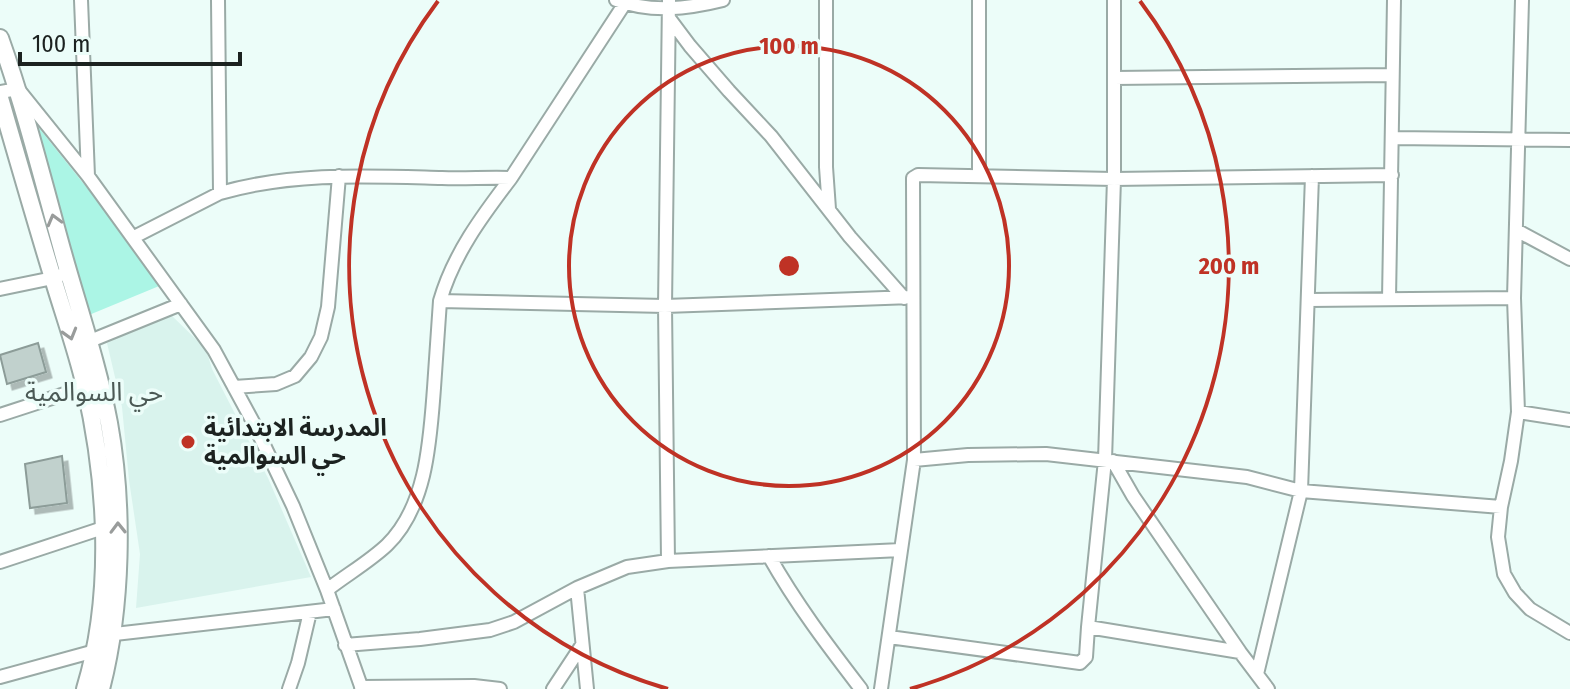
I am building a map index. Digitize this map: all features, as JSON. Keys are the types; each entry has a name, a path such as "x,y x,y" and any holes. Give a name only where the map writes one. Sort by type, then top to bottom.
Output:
{"main road":[{"path":"0,38 18,89 61,275 92,384 110,427 119,531 102,640 85,689"},
{"path":"0,98 61,275 90,341 103,528 101,689"}],"street":[{"path":"81,0 88,176"},
{"path":"218,0 220,193"},
{"path":"327,590 387,545 403,525 419,493 427,461 440,301 444,285 457,256 511,178 623,1 669,9 723,0"},
{"path":"826,0 829,210"},
{"path":"979,0 979,176"},
{"path":"889,637 1080,663 1086,657 1109,461 1114,0"},
{"path":"1389,299 1394,0"},
{"path":"1522,0 1514,298 1518,412 1498,537 1504,574 1515,593 1530,609 1570,633"},
{"path":"669,9 690,46 908,298"},
{"path":"668,561 665,306 669,9"},
{"path":"1114,78 1391,75"},
{"path":"0,92 18,89 134,237 214,350 293,506 362,688 464,686 500,689"},
{"path":"1392,138 1570,140"},
{"path":"880,689 914,460 908,298 913,178 918,175 1114,179 1392,175"},
{"path":"134,237 220,193 278,180 339,176 511,178"},
{"path":"234,387 276,384 295,376 311,357 321,337 328,307 339,176"},
{"path":"1257,674 1301,491 1312,176"},
{"path":"1516,230 1570,259"},
{"path":"0,289 61,275"},
{"path":"440,301 665,306 908,298"},
{"path":"1309,300 1514,298"},
{"path":"90,341 181,304"},
{"path":"0,415 92,384"},
{"path":"1518,412 1570,420"},
{"path":"914,460 1004,453 1046,454 1247,477 1301,491 1501,507"},
{"path":"1109,461 1268,689"},
{"path":"0,562 103,528"},
{"path":"345,645 490,630 514,622 577,588 627,567 668,561 901,550"},
{"path":"769,556 821,638 861,689"},
{"path":"577,588 587,689"},
{"path":"0,677 102,640 334,609"},
{"path":"289,689 310,612"},
{"path":"1088,627 1240,652"},
{"path":"553,689 582,645"}],"shaded area":[{"name":"المدرسة الابتدائية حي السوالمية","path":"168,312 206,349 212,369 268,478 311,577 136,608 140,554 122,407 107,343"}],"green space":[{"path":"27,113 164,284 89,315"}],"building":[{"path":"38,343 46,372 7,384 0,355"},
{"path":"62,456 67,503 30,508 25,464"}],"place":[{"name":"المدرسة الابتدائية حي السوالمية","path":"188,442"}],"district":[{"name":"حي السوالمية","path":"94,392"}]}
